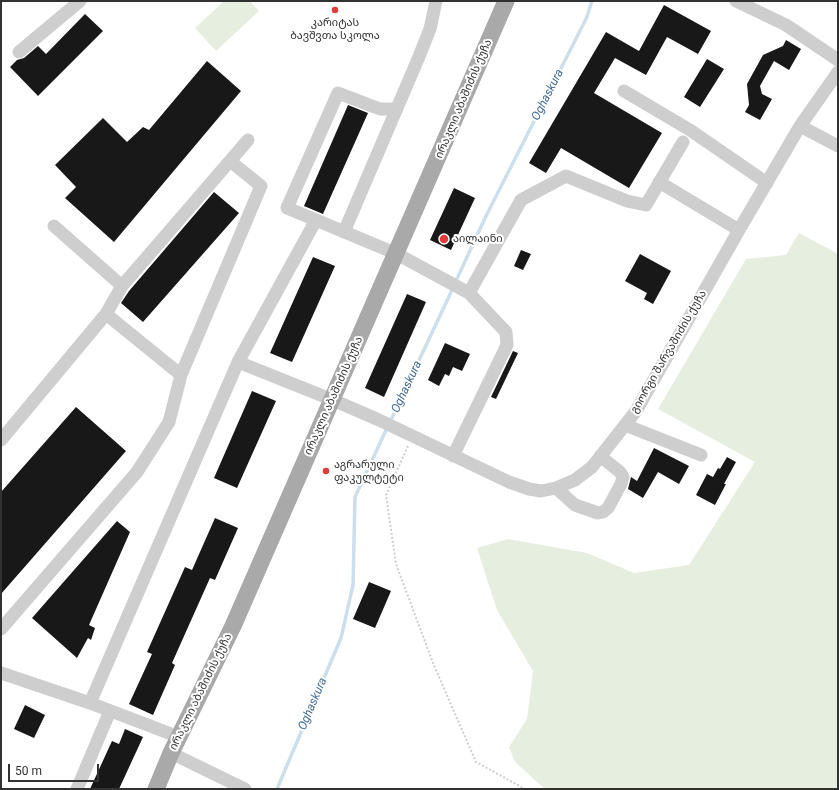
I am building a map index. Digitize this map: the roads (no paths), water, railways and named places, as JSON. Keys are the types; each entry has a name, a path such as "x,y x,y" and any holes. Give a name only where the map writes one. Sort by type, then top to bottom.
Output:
{"main road":[{"name":"ირაკლი აბაშიძის ქუჩა","path":"156,789 171,753 233,626 397,254 505,4"}],"street":[{"path":"18,52 80,1"},
{"path":"344,232 430,29 436,1"},
{"path":"736,1 786,25 838,60"},
{"name":"გიორგი შარვაშიძის ქუჩა","path":"238,362 379,420 509,482 529,489 541,491 556,488 575,480 592,467 636,411 800,126 838,72"},
{"path":"624,91 690,130 767,183"},
{"path":"397,109 380,109 338,93 288,208 397,254 469,293 506,332 506,345 453,456"},
{"path":"800,126 838,146"},
{"path":"3,433 106,314 122,286 248,140"},
{"path":"469,293 521,200 566,176 627,201 646,205 683,142"},
{"path":"1,629 137,472 169,422 181,375 261,186 230,160"},
{"path":"660,182 739,230"},
{"path":"90,703 238,362 316,220"},
{"path":"54,226 122,286"},
{"path":"106,314 181,375"},
{"path":"625,425 700,455"},
{"path":"556,488 575,505 598,513 603,512 608,508 622,484 623,477 620,472 600,456"},
{"path":"1,673 90,703 179,737"},
{"path":"77,789 110,711"},
{"path":"171,753 245,789"}],"waterway":[{"name":"Oghaskura","path":"455,283 486,216 586,19 592,1"},
{"name":"Oghaskura","path":"390,422 453,288"},
{"name":"Oghaskura","path":"277,789 341,638 353,585 355,497 387,428"}],"place":[{"name":"კარიტას ბავშვთა სკოლა","path":"335,10"},
{"name":"აილაინი","path":"444,239"},
{"name":"აგრარული ფაკულტეტი","path":"326,471"}]}
